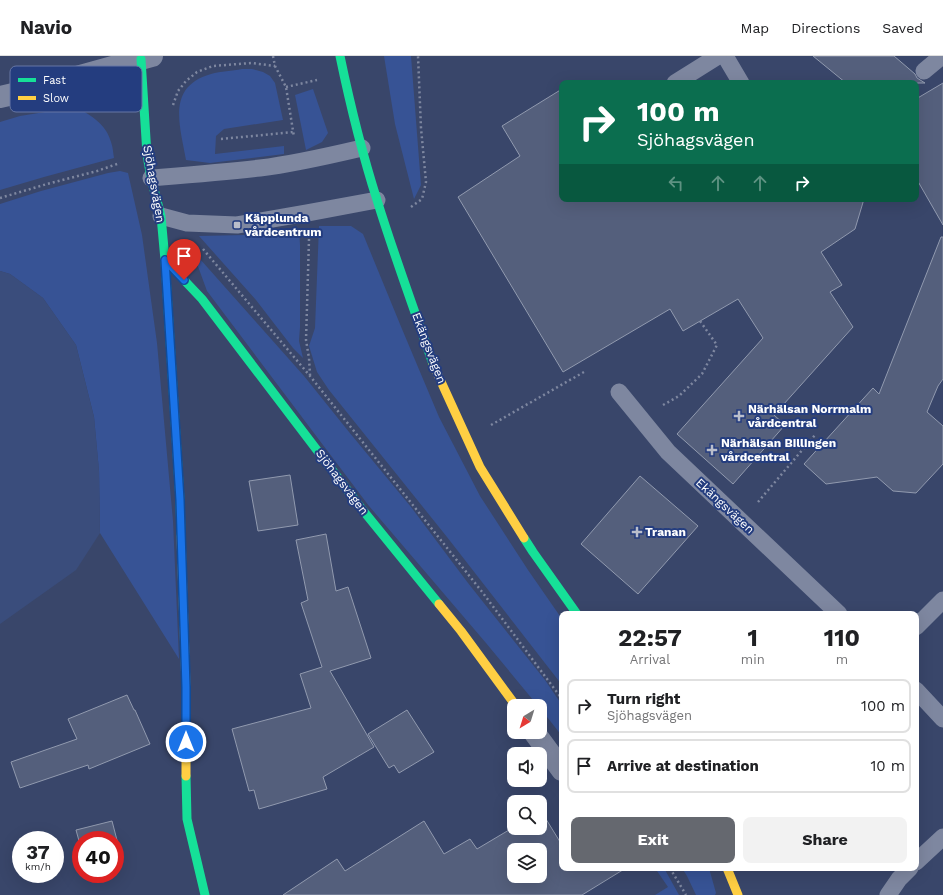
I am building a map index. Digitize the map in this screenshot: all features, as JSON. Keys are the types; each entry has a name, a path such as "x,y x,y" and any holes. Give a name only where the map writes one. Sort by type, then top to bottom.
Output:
{"street":[{"name":"Ekängsvägen","path":"340,56 376,200 433,364 480,467 533,552 575,611"},
{"path":"113,66 144,57"},
{"name":"Sjöhagsvägen","path":"144,57 147,155 151,178 161,216 180,500 186,687 187,819 205,895"},
{"path":"0,97 10,95"},
{"name":"Sjöhagsvägen","path":"165,260 202,299 361,508 461,631 511,699"},
{"path":"539,739 559,766"},
{"path":"728,871 738,895"}],"lane":[{"path":"680,80 718,56"},
{"path":"725,56 739,80"},
{"path":"924,71 942,56"},
{"path":"151,178 261,168 362,148"},
{"path":"161,216 187,223 237,225 376,200"},
{"name":"Ekängsvägen","path":"619,392 668,452 836,611"},
{"path":"919,624 943,600"},
{"path":"919,693 943,719"},
{"path":"919,859 943,837"},
{"path":"888,895 899,879 907,871"}],"path":[{"path":"273,56 275,66 286,87 294,138"},
{"path":"411,207 422,199 426,182 421,128 418,56"},
{"path":"173,106 178,91 197,72 213,66 251,63 275,66"},
{"path":"286,87 310,81"},
{"path":"221,139 294,132"},
{"path":"0,198 97,171 147,155"},
{"path":"310,235 306,340 310,376"},
{"path":"200,245 310,376 483,593 559,695"},
{"path":"663,405 679,396 702,374 717,345 700,321"},
{"path":"486,428 584,372"},
{"path":"754,506 815,435"},
{"path":"672,871 686,895"}],"shaded area":[{"path":"384,56 411,56 421,185 414,199 395,124"},
{"path":"242,69 252,69 270,76 275,83 283,120 224,129 216,136 215,154 284,146 284,154 210,163 186,160 179,121 179,109 187,88 197,80 211,74"},
{"path":"313,89 328,133 322,142 306,150 295,95"},
{"path":"45,112 84,112 98,121 106,130 112,144 114,158 0,190 0,122 20,116"},
{"path":"120,171 128,173 142,235 157,343 173,521 179,659 100,533 99,471 94,417 76,345 43,298 10,274 0,271 0,204 41,191"},
{"path":"319,226 351,226 363,234 439,417 480,496 559,615 559,681 447,537 329,390 317,372 309,346 315,328"},
{"path":"299,228 299,341 303,358 293,348 256,300 199,236 245,235"},
{"path":"192,250 304,376 411,507 468,583 545,680 559,701 559,732 547,717 547,699 532,699 369,506 207,291"},
{"path":"0,271 10,274 43,298 76,345 94,417 99,471 100,533 76,570 0,624"},
{"path":"657,871 666,871 679,895 655,895 668,887"},
{"path":"684,871 710,871 716,893 715,895 696,895"}],"building":[{"path":"813,56 894,56 915,74 917,78 925,83 919,83 919,80 842,80"},
{"path":"943,83 943,225 919,183 919,97"},
{"path":"559,91 559,202 863,202 855,229 821,252 842,285 830,292 853,327 774,415 785,425 733,484 677,434 763,338 738,299 683,331 670,309 563,372 458,197 520,156 502,126"},
{"path":"941,237 943,237 943,379 938,386 927,412 943,426 943,464 916,493 893,491 877,477 826,484 804,464 873,388 879,394"},
{"path":"290,475 298,525 258,531 249,481"},
{"path":"640,476 698,526 638,594 581,544"},
{"path":"326,534 336,591 348,587 371,658 330,671 374,747 323,777 327,789 259,809 254,790 249,791 232,729 311,708 300,674 322,667 301,603 308,600 296,540"},
{"path":"127,695 150,744 89,769 88,765 20,788 11,762 77,739 68,719"},
{"path":"407,710 434,752 399,773 394,765 389,768 368,734"},
{"path":"112,821 115,831 76,831"},
{"path":"424,821 444,854 470,839 477,849 507,831 507,835 547,835 547,821 559,840 559,871 621,871 582,895 283,895 337,859 345,871"}],"traffic: fast":[{"path":"340,56 357,128 372,182 390,241 433,364"},
{"path":"141,59 141,66"},
{"path":"142,75 147,155 151,178 161,216 165,260 181,536"},
{"path":"165,260 202,299 361,508 439,604"},
{"path":"524,538 575,611"},
{"path":"186,776 187,819 205,895"}],"traffic: slow":[{"path":"433,364 480,467 524,538"},
{"path":"181,536 186,687 186,776"},
{"path":"439,604 461,631 511,699"},
{"path":"728,871 738,895"}],"place":[{"name":"Käpplunda vårdcentrum","path":"237,225"},
{"name":"Närhälsan Norrmalm vårdcentral","path":"739,416"},
{"name":"Närhälsan Billingen vårdcentral","path":"712,450"},
{"name":"Tranan","path":"637,532"}],"route":[{"path":"184,280 165,260 180,500 186,687 186,742"}]}
